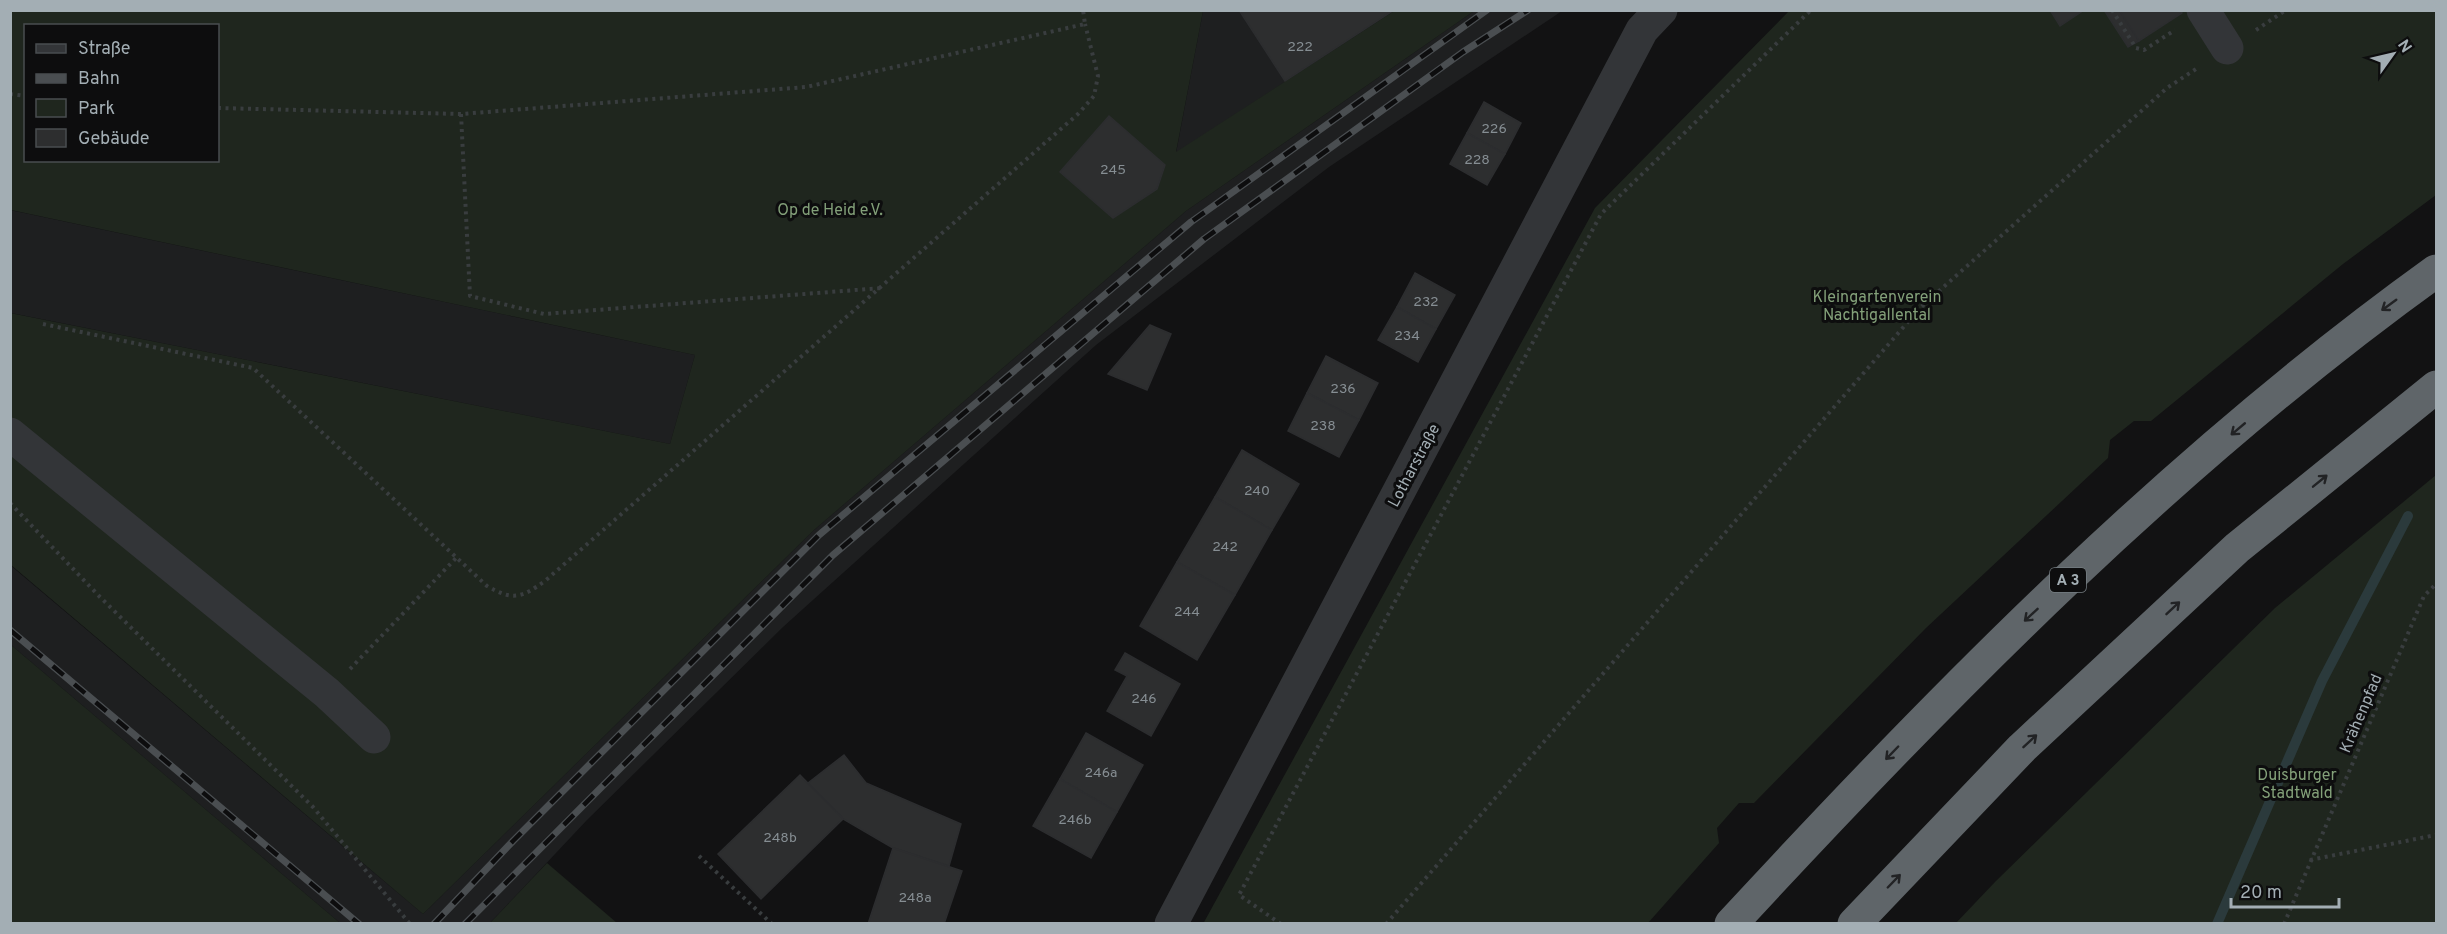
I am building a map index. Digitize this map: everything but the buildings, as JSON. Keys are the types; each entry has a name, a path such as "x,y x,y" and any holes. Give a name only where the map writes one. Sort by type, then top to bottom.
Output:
{"highway":[{"name":"A 3","path":"1731,924 1963,679 2170,485 2374,316 2436,272"},
{"path":"1854,924 2022,748 2229,556 2436,387"}],"street":[{"name":"Lotharstraße","path":"1171,924 1642,30 1661,10"},
{"path":"2203,11 2227,48"},
{"path":"10,434 327,693 374,736"}],"path":[{"path":"43,324 254,368 487,586 502,594 516,597 530,592 545,582 1078,114 1094,96 1098,76 1083,10"},
{"path":"1281,924 1239,895 1601,214 1811,10"},
{"path":"2112,10 2136,48 2144,50 2203,11"},
{"path":"1386,924 1920,308 2167,88 2286,10"},
{"path":"219,108 461,114 806,87 1085,24"},
{"path":"461,114 470,296 544,314 882,288"},
{"path":"10,503 100,597 313,807 407,922"},
{"path":"327,693 457,557"},
{"name":"Krähenpfad","path":"2284,924 2424,596 2436,584"},
{"path":"2310,860 2436,835"},
{"path":"699,856 772,924"}],"shaded area":[{"path":"1203,11 1394,11 1176,153"},
{"path":"1474,11 1562,11 1329,167 1096,345 783,627 587,820 490,923 340,923 11,645 10,565 423,914 814,530 1186,211"},
{"path":"10,210 695,355 670,444 11,313"}],"green space":[{"name":"Op de Heid e.V.","path":"11,11 1203,11 1176,152 1394,11 1474,11 1186,211 814,530 423,914 11,565 10,313 670,444 695,355 11,210"},
{"name":"Kleingartenverein Nachtigallental","path":"1789,11 2436,11 2436,195 2343,264 2151,421 2134,421 2110,440 2108,458 1926,628 1754,803 1739,803 1717,828 1719,843 1648,923 1203,924 1595,208"},
{"name":"Duisburger Stadtwald","path":"2436,475 2436,923 1956,923 2275,608"},
{"path":"11,645 340,923 11,923"},
{"path":"547,863 617,923 490,923"}],"waterway":[{"path":"2217,924 2322,681 2408,516"}],"railway":[{"path":"434,924 513,841 819,535 1191,222 1487,10"},
{"path":"465,924 833,555 1204,239 1463,52 1528,10"},
{"path":"10,630 359,924"}]}
